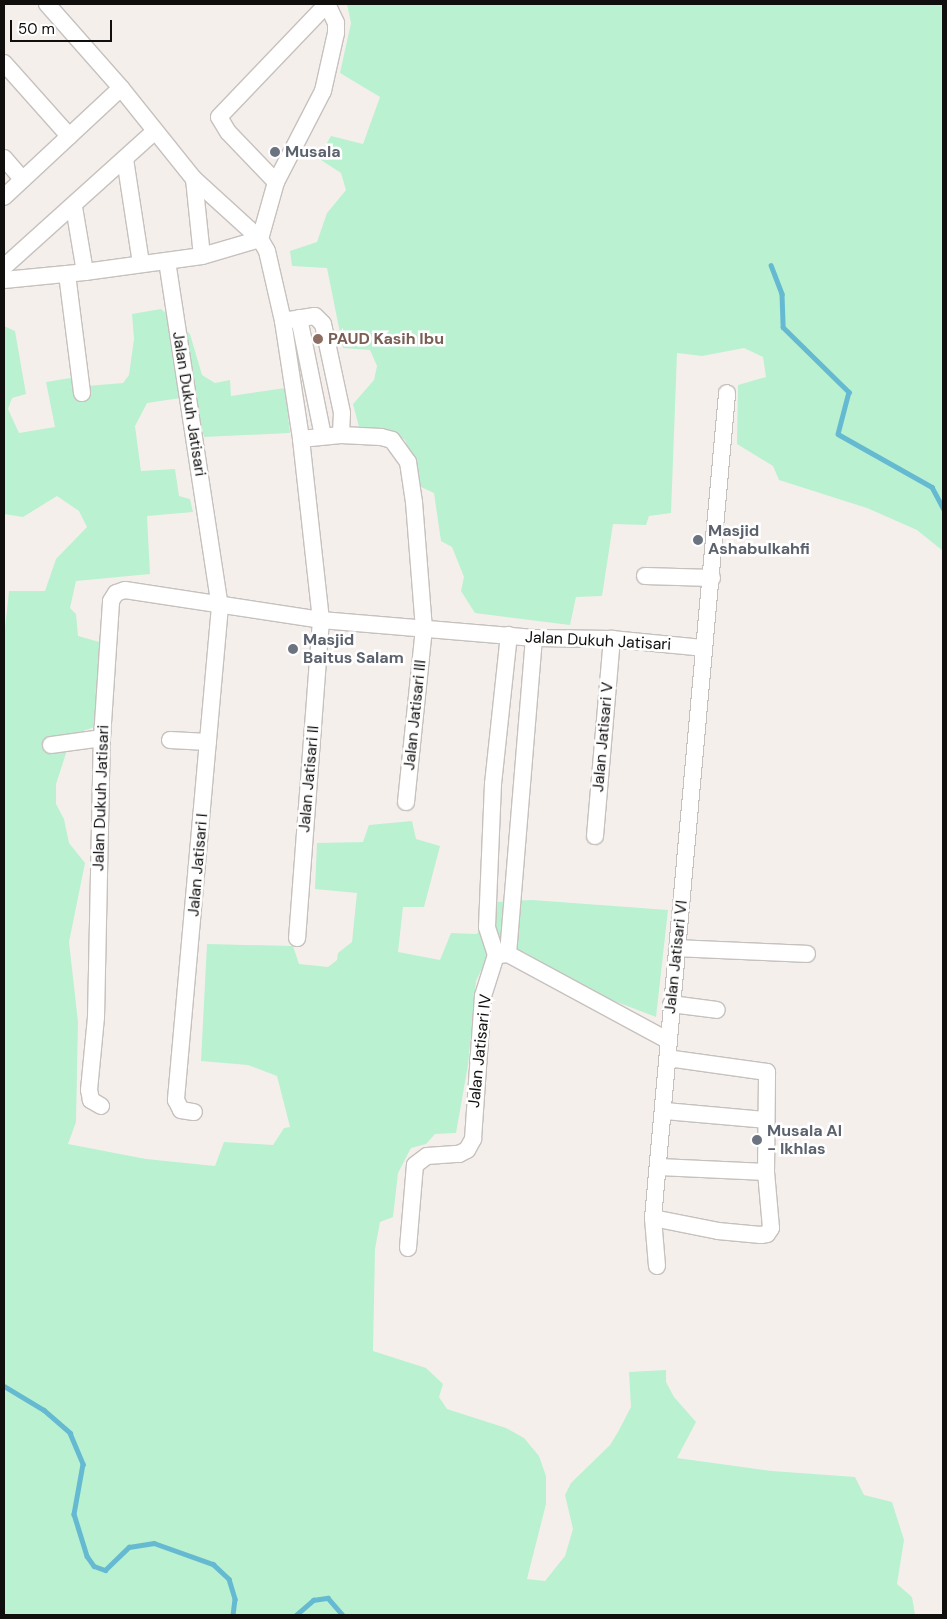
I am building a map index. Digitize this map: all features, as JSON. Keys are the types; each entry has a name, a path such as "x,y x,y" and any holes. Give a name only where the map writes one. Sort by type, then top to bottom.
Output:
{"street":[{"path":"47,4 121,88 194,179 260,239 267,251 291,320 323,436"},
{"path":"260,239 276,182 322,91 336,33 336,22 327,4 219,117 228,132 276,182"},
{"path":"4,63 69,136"},
{"path":"4,198 22,179 121,88"},
{"path":"4,267 74,207 155,130"},
{"path":"4,158 22,179"},
{"path":"125,159 141,264"},
{"path":"194,179 202,256"},
{"path":"74,207 85,272"},
{"path":"4,280 85,272 202,256 260,239"},
{"name":"Jalan Dukuh Jatisari","path":"167,261 220,606"},
{"path":"67,274 82,393"},
{"path":"291,320 320,318 327,333 342,413 341,434"},
{"path":"291,320 301,439 321,620"},
{"path":"703,648 712,578 727,393"},
{"path":"301,439 341,434 392,440 404,455 414,502 424,628"},
{"path":"645,576 712,578"},
{"name":"Jalan Dukuh Jatisari","path":"101,1106 91,1100 89,1090 96,1017 102,738 112,601 116,593 125,590 321,620 534,638 612,639 703,648"},
{"name":"Jalan Jatisari I","path":"194,1112 181,1110 176,1100 220,606"},
{"name":"Jalan Jatisari II","path":"297,938 321,620"},
{"name":"Jalan Jatisari III","path":"406,802 424,628"},
{"path":"509,635 494,784 487,927 502,955 668,1049 765,1070 768,1078 765,1120 766,1172 771,1228 768,1234 718,1231 653,1218"},
{"name":"Jalan Jatisari IV","path":"408,1248 415,1165 427,1156 459,1154 471,1145 483,1028 483,996 502,955 534,638"},
{"name":"Jalan Jatisari V","path":"594,836 612,639"},
{"name":"Jalan Jatisari VI","path":"657,1266 653,1218 665,1111 671,1004 703,648"},
{"path":"51,745 102,738"},
{"path":"170,740 208,742"},
{"path":"677,948 807,954"},
{"path":"671,1004 717,1010"},
{"path":"665,1111 765,1120"},
{"path":"660,1167 766,1172"}],"green space":[{"path":"347,4 943,4 943,551 917,530 867,508 779,480 773,466 737,444 738,385 766,377 763,357 744,348 702,356 677,353 671,513 649,516 646,525 613,524 602,596 576,597 570,625 475,613 461,591 464,577 452,547 441,541 434,493 421,487 405,440 387,429 359,427 353,404 374,380 377,366 370,350 343,348 327,268 292,266 290,251 317,242 327,213 346,190 341,173 318,158 331,136 363,144 380,97 340,73 351,23"},
{"path":"161,309 190,334 202,375 215,383 230,380 231,396 285,388 290,433 204,437 194,396 147,403 135,426 141,471 175,469 179,496 190,499 193,512 147,516 150,574 76,581 70,608 76,614 78,636 103,643 97,726 72,735 56,784 56,804 64,819 69,843 85,863 69,942 78,1022 76,1122 68,1144 146,1159 215,1166 224,1142 273,1145 284,1128 290,1127 277,1076 248,1065 201,1061 207,944 293,946 299,964 328,967 337,960 338,953 352,942 357,893 315,889 317,843 363,842 369,825 412,821 416,839 440,846 424,907 403,907 398,952 440,960 451,933 476,934 496,920 497,902 532,900 668,910 656,1017 596,994 524,952 486,960 476,981 468,1065 456,1133 435,1134 426,1144 411,1148 398,1173 393,1217 380,1222 375,1249 373,1351 426,1368 443,1384 439,1397 447,1409 506,1428 524,1438 539,1456 546,1476 546,1504 527,1579 545,1581 565,1556 573,1529 565,1495 571,1483 610,1445 618,1432 631,1407 629,1372 666,1370 666,1382 674,1397 696,1422 677,1458 772,1471 855,1477 864,1495 892,1502 904,1540 897,1584 912,1597 915,1615 4,1615 4,638 9,591 45,591 56,559 87,527 79,511 57,496 23,517 4,514 4,326 15,331 26,394 12,398 8,409 19,433 55,427 46,382 76,377 87,386 123,383 129,375 134,339 132,314"}],"waterway":[{"path":"771,265 782,294 783,327 849,392 838,434 932,487 943,508"},
{"path":"4,1386 44,1410 70,1433 83,1464 74,1514 87,1556 94,1566 105,1570 129,1547 154,1543 213,1564 229,1579 235,1599 233,1615"},
{"path":"296,1615 313,1600 328,1598 343,1615"}],"place":[{"name":"Musala","path":"275,152"},
{"name":"PAUD Kasih Ibu","path":"318,339"},
{"name":"Masjid Ashabulkahfi","path":"698,540"},
{"name":"Masjid Baitus Salam","path":"293,649"},
{"name":"Musala Al - Ikhlas","path":"757,1140"}]}
